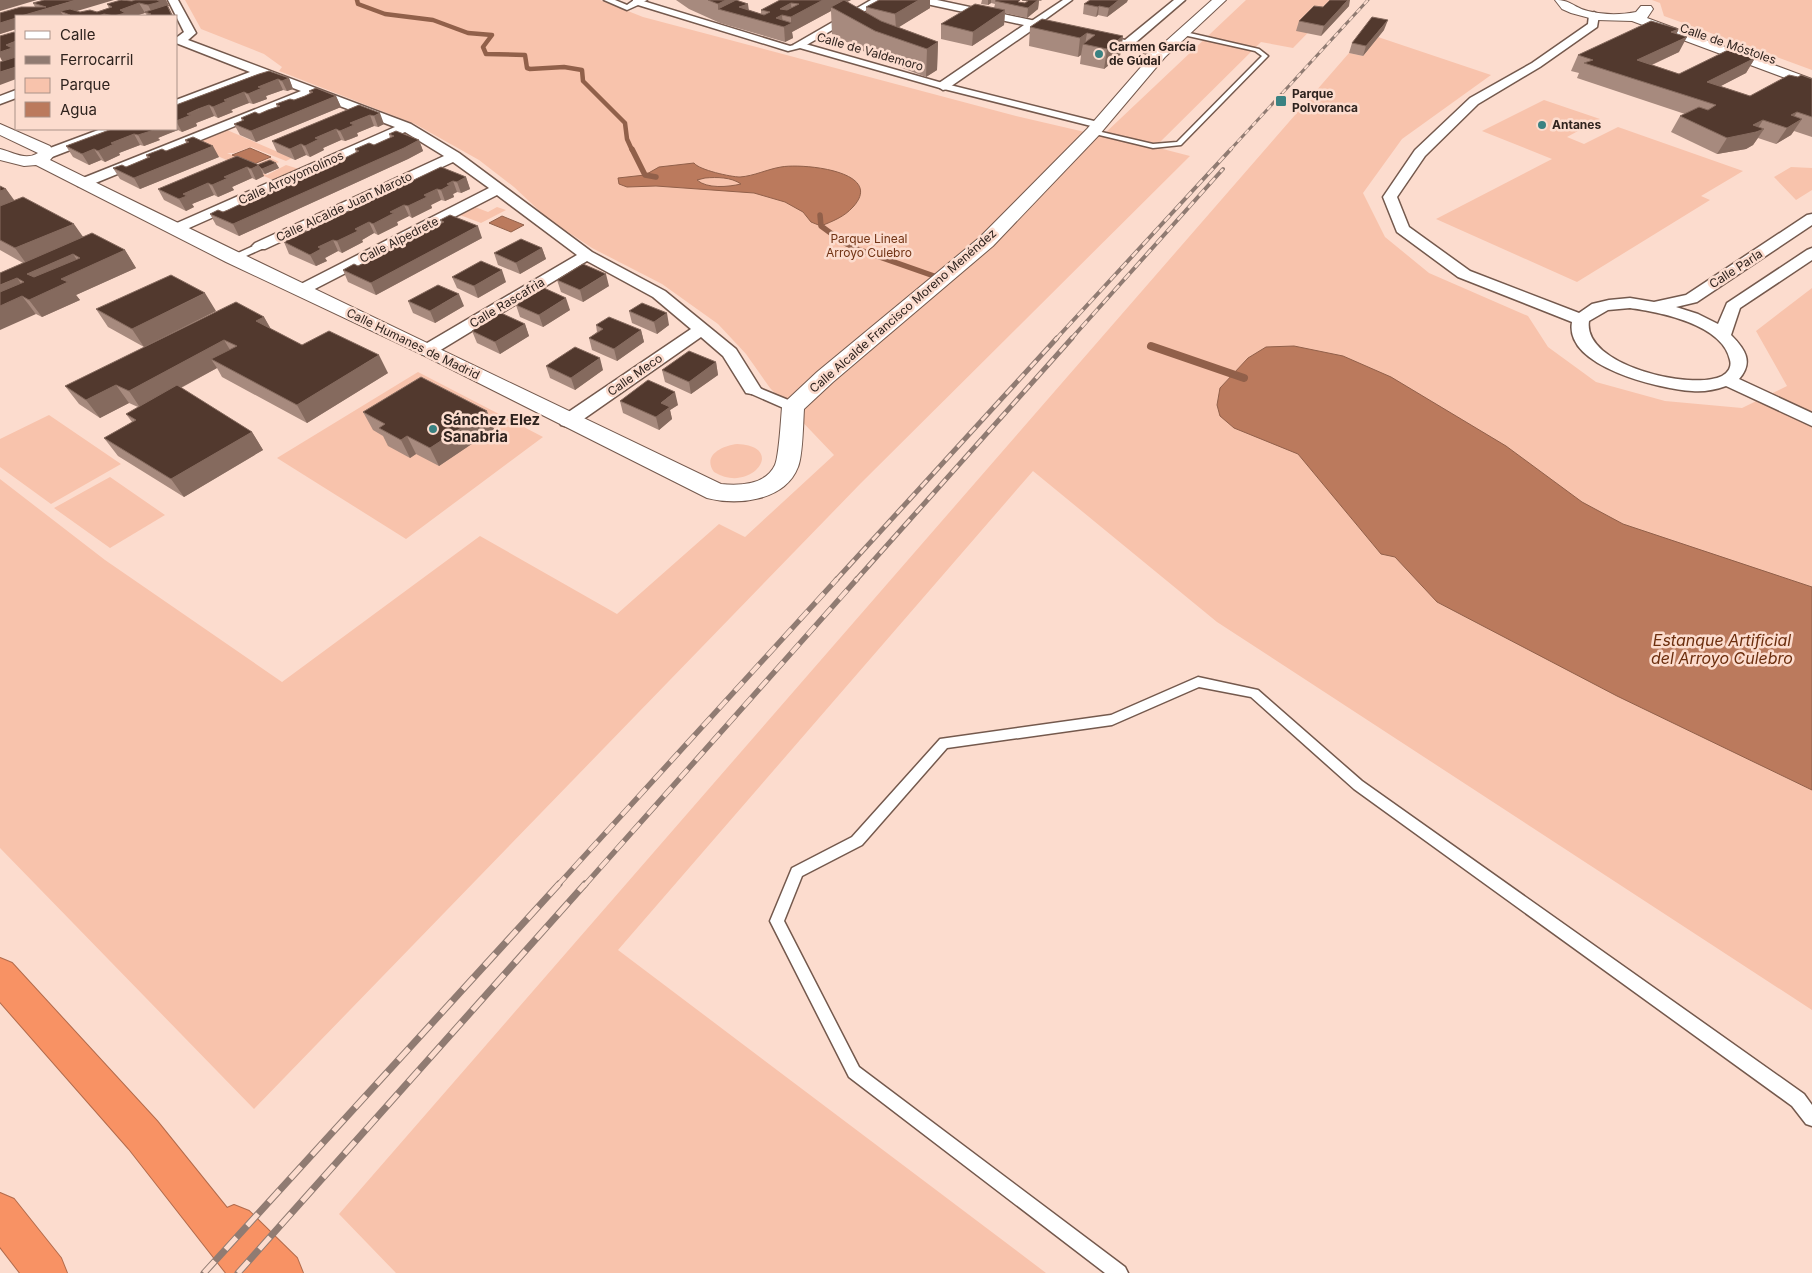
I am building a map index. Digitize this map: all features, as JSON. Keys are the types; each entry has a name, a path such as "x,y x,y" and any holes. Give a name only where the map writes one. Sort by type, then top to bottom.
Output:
{"highway":[{"path":"0,974 143,1135 253,1273"},
{"path":"143,1135 282,1273"},
{"path":"0,1213 46,1273"}],"street":[{"name":"Calle de Valdemoro","path":"608,0 627,8 640,1 791,49 799,45 1096,128"},
{"path":"799,45 879,0"},
{"path":"922,0 1127,44 1160,54"},
{"path":"943,86 1068,0"},
{"path":"1127,44 1180,0"},
{"name":"Calle Alcalde Francisco Moreno Menéndez","path":"793,407 825,377 986,242 1096,128 1160,54 1181,33 1220,0"},
{"path":"1561,0 1570,8 1594,16 1638,16 1647,10 1645,6 1636,0"},
{"path":"165,14 176,5 184,25 190,33 178,41"},
{"path":"1581,320 1464,274 1402,229 1390,197 1420,153 1474,101 1536,66 1594,25 1594,16"},
{"name":"Calle de Móstoles","path":"1638,16 1812,74"},
{"name":"Calle de Móstoles","path":"1638,16 1812,84"},
{"path":"178,41 406,126 454,156 586,255 659,294 730,353 752,389 793,407"},
{"path":"178,103 261,72"},
{"path":"83,183 312,91"},
{"path":"0,100 15,94"},
{"name":"Calle Arroyomolinos","path":"175,229 406,126"},
{"name":"Calle Humanes de Madrid","path":"0,129 44,149 43,157"},
{"path":"43,157 110,130"},
{"name":"Calle Humanes de Madrid","path":"0,154 14,160 43,157 83,183 233,258 428,350 568,421 716,492 736,494 757,491 776,480 787,466 793,407"},
{"name":"Calle Alcalde Juan Maroto","path":"233,258 454,156"},
{"name":"Calle Alpedrete","path":"300,290 498,189"},
{"name":"Calle Parla","path":"1656,306 1690,299 1812,218"},
{"name":"Calle Parla","path":"1722,335 1734,306 1812,253"},
{"name":"Calle Rascafria","path":"428,350 586,255"},
{"path":"1630,303 1656,306 1680,313 1703,323 1722,335 1734,348 1740,360 1738,372 1727,380 1708,386 1683,386 1655,381 1628,372 1605,360 1588,346 1580,332 1581,320 1590,310 1607,304 1630,303"},
{"name":"Calle Meco","path":"568,421 702,329"},
{"path":"1727,380 1812,420"}],"lane":[{"path":"1096,128 1153,146 1179,144 1265,56 1257,50 1181,33"},
{"path":"1119,1273 854,1072 776,921 798,872 857,841 944,743 1112,720 1198,682 1254,693 1358,785 1798,1100 1812,1118"}],"green space":[{"name":"Parque Lineal Arroyo Culebro","path":"185,0 600,0 643,17 1016,116 1102,136 1246,0 1340,0 1293,48 1261,42 1155,147 1190,156 861,483 254,1109 0,848 0,479 105,560 282,682 480,536 617,614 719,524 745,537 834,455 770,388 746,354 718,324 662,284 592,248 547,218 514,187 479,160 415,124 279,71 282,67 264,54 201,29"},
{"path":"1652,0 1812,0 1812,70 1664,16 1660,3"},
{"path":"1378,37 1491,75 1402,139 1363,193 1385,237 1429,273 1528,316 1548,347 1596,382 1665,401 1742,408 1787,386 1756,331 1812,288 1812,1010 1217,622 1033,471 618,950 1046,1273 396,1273 339,1214 1349,53 1363,56"},
{"path":"1544,100 1600,119 1567,137 1584,144 1618,127 1743,171 1701,196 1710,200 1577,282 1436,219 1552,159 1482,131"},
{"path":"227,130 292,158 286,161 251,147 234,153 227,153 255,165 271,158 279,162 257,171 267,175 286,165 299,169 273,180 190,144"},
{"path":"1791,167 1812,168 1812,190 1796,200 1774,177"},
{"path":"475,207 488,212 497,207 506,210 481,223 460,215"},
{"path":"418,372 543,437 406,539 277,458"},
{"path":"49,415 121,464 51,504 0,467 0,439"},
{"path":"737,444 752,447 760,452 762,460 758,467 751,474 740,478 728,477 714,472 710,461 715,452"},
{"path":"110,477 165,515 110,548 54,508"}],"water":[{"path":"250,148 271,157 254,164 232,155"},
{"path":"694,163 708,171 740,177 781,167 822,168 850,177 859,185 860,195 853,207 846,213 821,226 811,222 803,212 785,202 754,193 656,186 627,187 619,184 618,178 645,175 659,167","holes":["705,178 728,179 741,184 712,186 697,180"]},
{"path":"502,216 524,225 511,232 489,223"},
{"name":"Estanque Artificial del Arroyo Culebro","path":"1294,346 1343,356 1391,377 1506,446 1582,502 1623,524 1812,587 1812,790 1617,696 1437,602 1395,557 1381,554 1298,454 1234,428 1220,416 1217,405 1220,388 1248,358 1266,347"}],"building":[{"path":"44,0 76,0 24,15 15,15 15,18 0,23 0,13 21,7 46,7 33,3"},
{"path":"121,0 157,0 160,2 148,5 139,3 120,10 125,13 118,15 70,15 60,11 70,9 80,12 90,10 97,12 112,7 107,4"},
{"path":"708,0 726,0 718,4"},
{"path":"736,0 748,4 739,7 764,15 770,12 761,10 780,0 823,0 791,17 782,15 776,18 792,23 784,27 718,9","holes":["791,3 799,4 787,10 780,9"]},
{"path":"844,0 881,21 938,42 927,49 875,31 831,7"},
{"path":"879,0 919,0 895,14 866,7"},
{"path":"996,0 1020,0 1018,2 1025,3 1028,1 1022,0 1038,0 1028,8"},
{"path":"1090,0 1119,0 1109,8 1084,4"},
{"path":"1330,0 1348,0 1324,26 1299,21 1314,6 1323,7"},
{"path":"975,4 1005,10 973,32 941,24"},
{"path":"167,5 172,15 148,15 151,14 145,12"},
{"path":"1372,17 1388,20 1366,46 1352,43"},
{"path":"1042,19 1123,36 1107,49 1083,44 1095,35 1087,33 1080,38 1030,27"},
{"path":"1651,21 1679,29 1671,32 1687,37 1637,60 1679,74 1728,50 1755,58 1707,82 1750,96 1789,75 1798,77 1801,75 1812,79 1812,117 1797,112 1791,115 1802,119 1787,128 1763,120 1753,125 1764,129 1727,138 1680,116 1699,107 1708,110 1716,105 1584,63 1593,60 1578,55"},
{"path":"15,32 15,41 6,45 12,48 0,52 0,36"},
{"path":"15,57 15,67 0,72 0,62"},
{"path":"269,71 289,78 282,81 278,79 258,87 262,88 248,94 244,92 224,100 227,101 213,107 209,105 198,109 187,114 191,115 178,120 178,104"},
{"path":"316,88 336,96 251,131 234,124 244,120 241,118 255,112 259,114 280,106 276,104 305,96 313,92 309,91"},
{"path":"359,105 380,113 350,123 354,125 340,131 336,129 315,138 319,139 305,146 301,144 290,149 272,141"},
{"path":"109,130 154,130 138,135 134,134 111,143 114,144 98,151 94,149 82,154 66,146"},
{"path":"396,131 419,140 233,224 210,214 218,210 223,212 228,210 247,201 242,199 259,192 263,194 286,184 282,182 297,175 302,177 324,167 319,165 334,159 338,161 347,157 359,151 355,149 369,143 374,145 394,136 389,134"},
{"path":"193,137 213,146 134,178 113,168 122,165 126,167 150,157 146,155 162,149 166,151 189,142 185,140"},
{"path":"237,156 259,165 251,169 247,167 224,177 228,178 212,185 208,183 183,194 187,196 179,199 158,189"},
{"path":"270,160 276,163 262,169 257,165"},
{"path":"441,167 466,177 457,182 453,181 447,184 450,185 441,190 437,189 424,195 427,197 408,206 404,205 390,212 394,213 373,224 369,222 355,229 358,231 318,247 321,249 310,255 284,242"},
{"path":"23,197 74,224 15,248 0,240 0,206"},
{"path":"450,215 478,226 371,283 343,270 354,264 358,266 373,258 369,256 391,245 395,247 409,239 406,238 426,227 430,229 444,222 440,220"},
{"path":"92,233 125,250 61,279 68,282 29,300 22,296 0,306 0,292 24,282 17,278 0,285 0,273","holes":["73,254 80,258 34,277 27,274"]},
{"path":"521,239 542,248 516,263 494,253"},
{"path":"481,261 502,270 474,286 452,277"},
{"path":"583,264 606,274 580,290 557,280"},
{"path":"171,275 205,293 132,329 96,309"},
{"path":"438,285 459,294 430,311 408,301"},
{"path":"544,288 566,298 539,315 516,305"},
{"path":"236,302 264,317 256,321 302,345 329,331 379,355 297,405 211,359 237,346 224,340 129,391 116,385 86,400 65,386"},
{"path":"642,303 667,313 654,322 629,311"},
{"path":"501,313 525,324 495,342 472,331"},
{"path":"609,317 641,330 614,349 589,338 603,329 596,325"},
{"path":"575,347 600,358 571,378 546,366"},
{"path":"689,351 716,362 689,382 662,370"},
{"path":"421,377 487,411 430,448 407,436 401,440 379,428 385,424 363,412"},
{"path":"648,380 675,392 661,403 670,407 656,417 620,401"},
{"path":"177,385 252,432 171,479 104,438 136,420 126,414"}],"waterway":[{"path":"357,0 358,4 385,14 433,20 468,33 492,35 483,47 486,54 525,55 527,68 530,69 564,67 582,70 583,81 625,123 627,139 632,150"},
{"path":"632,149 645,175 656,177"},
{"path":"820,215 821,226 843,242 857,249 934,276"},
{"path":"1151,346 1244,378"}],"railway":[{"path":"1230,150 1368,0"},
{"path":"1056,339 1231,149"},
{"path":"1071,339 1223,169"},
{"path":"836,580 1057,338"},
{"path":"856,580 1072,338"},
{"path":"557,886 837,579"},
{"path":"584,886 857,579"},
{"path":"204,1273 559,884"},
{"path":"238,1273 585,884"}],"place":[{"name":"Carmen García de Gúdal","path":"1099,54"},
{"name":"Parque Polvoranca","path":"1281,101"},
{"name":"Antanes","path":"1542,125"},
{"name":"Sánchez Elez Sanabria","path":"433,429"}]}
